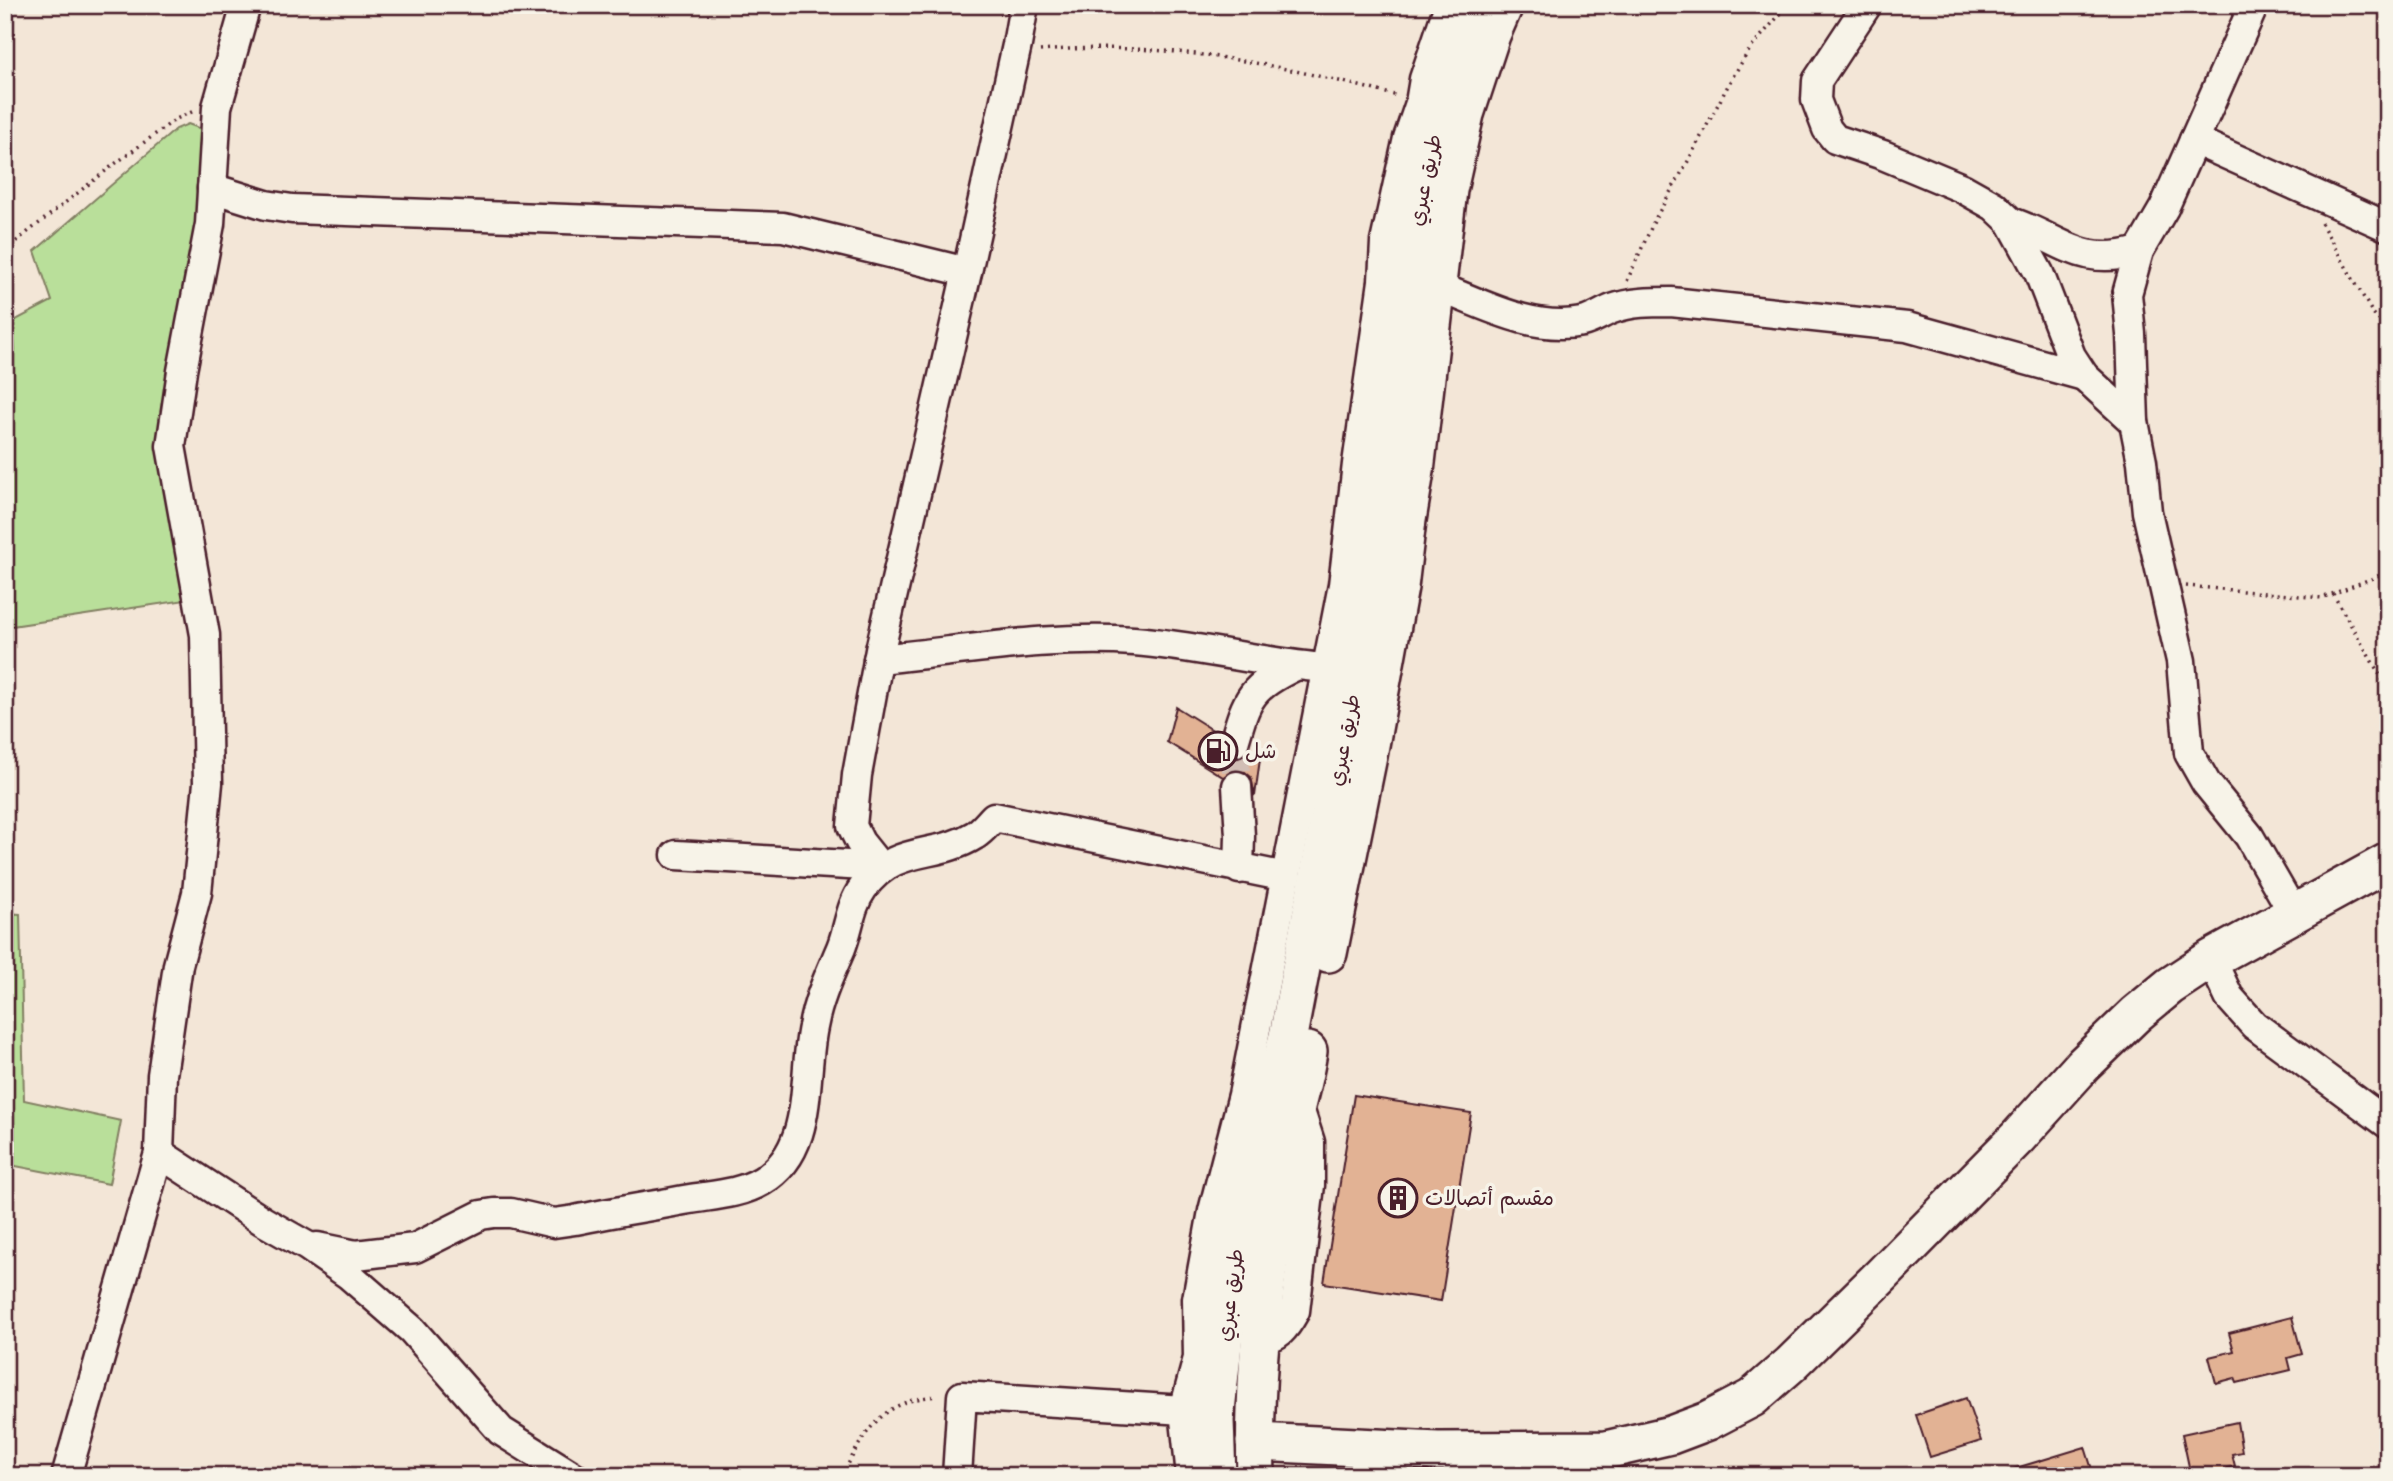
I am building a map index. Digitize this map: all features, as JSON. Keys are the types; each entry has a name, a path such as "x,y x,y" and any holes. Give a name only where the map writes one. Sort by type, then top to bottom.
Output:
{"main road":[{"name":"طريق عبري","path":"1217,1476 1215,1420 1237,1242 1288,1036 1359,668 1380,519 1371,464 1426,166 1474,5"},
{"name":"طريق عبري","path":"1256,1459 1259,1340 1277,1216 1297,1102 1356,820 1399,587 1448,190 1465,114 1491,35 1504,5"},
{"path":"1256,1459 1438,1451 1606,1450 1671,1435 1752,1398 1791,1364 1974,1183 2084,1064 2136,1014 2170,986 2211,959 2388,862"},
{"path":"1237,1242 1238,1320 1246,1335 1259,1340"}],"street":[{"path":"66,1476 159,1153 162,1075 178,965 197,893 208,794 205,635 171,446 206,244 217,107 246,5"},
{"path":"881,867 860,842 852,826 858,775 878,659 967,272 1024,5"},
{"path":"1191,1476 1184,1410 1198,1358 1197,1299 1213,1211 1243,1095 1325,668 1371,464 1385,242 1408,138 1449,5"},
{"path":"1867,5 1817,81 1816,100 1827,129 1835,139 1883,155 1962,188 1994,206 2011,222 2039,273 2071,356 2084,376 2134,422"},
{"path":"2254,5 2164,208 2139,251 2127,294 2134,422 2142,462 2147,512 2181,661 2189,754 2206,783 2249,836 2294,915"},
{"path":"2194,140 2388,227"},
{"path":"212,188 266,205 292,209 783,227 967,272"},
{"path":"2011,222 2083,255 2107,257 2139,251"},
{"path":"1436,286 1502,312 1545,325 1584,322 1614,308 1646,302 1671,302 1907,327 2084,376"},
{"path":"878,659 1072,639 1195,648 1296,666 1325,668"},
{"path":"1234,743 1244,707 1258,687 1296,666"},
{"path":"1237,786 1239,869"},
{"path":"307,1246 356,1255 388,1253 415,1248 481,1215 510,1213 554,1223 730,1193 760,1182 778,1170 793,1148 803,1110 818,1002 862,889 881,867 902,857 950,846 976,835 994,817 1286,877"},
{"path":"676,855 881,867"},
{"path":"2211,959 2230,997 2254,1025 2388,1124"},
{"path":"159,1153 349,1275 412,1330 501,1431 573,1476"},
{"path":"957,1476 962,1396 1184,1410"}],"path":[{"path":"1614,308 1655,219 1732,78 1750,49 1788,5"},
{"path":"1015,54 1090,47 1159,49 1277,67 1420,103"},
{"path":"5,250 176,118 195,110 217,107"},
{"path":"2302,189 2372,312 2388,330"},
{"path":"2162,584 2322,598 2388,572"},
{"path":"2333,594 2388,689"},
{"path":"842,1476 869,1432 886,1412 901,1403 922,1397 962,1396"}],"green space":[{"path":"188,124 204,130 198,239 158,447 186,600 5,627 5,353 15,350 12,322 52,301 35,251 176,129"},
{"path":"5,913 20,914 24,1100 121,1121 109,1184 5,1164"}],"building":[{"path":"1176,707 1219,734 1218,746 1229,759 1237,759 1248,751 1260,759 1255,796 1251,777 1245,772 1235,770 1223,777 1167,742"},
{"name":"مقسم أتصالات","path":"1354,1095 1471,1113 1441,1301 1324,1283"},
{"path":"2292,1317 2302,1354 2288,1358 2291,1370 2237,1383 2235,1378 2216,1383 2209,1357 2234,1351 2229,1333"},
{"path":"1966,1398 1981,1441 1930,1457 1916,1415"},
{"path":"2237,1422 2242,1452 2232,1454 2235,1466 2227,1468 2228,1474 2191,1476 2182,1434"},
{"path":"2085,1447 2094,1476 2004,1476 2003,1472"}],"tunnel":[{"path":"1234,743 1237,786"}],"place":[{"name":"شل","path":"1218,751"},
{"name":"مقسم أتصالات","path":"1398,1198"}]}
